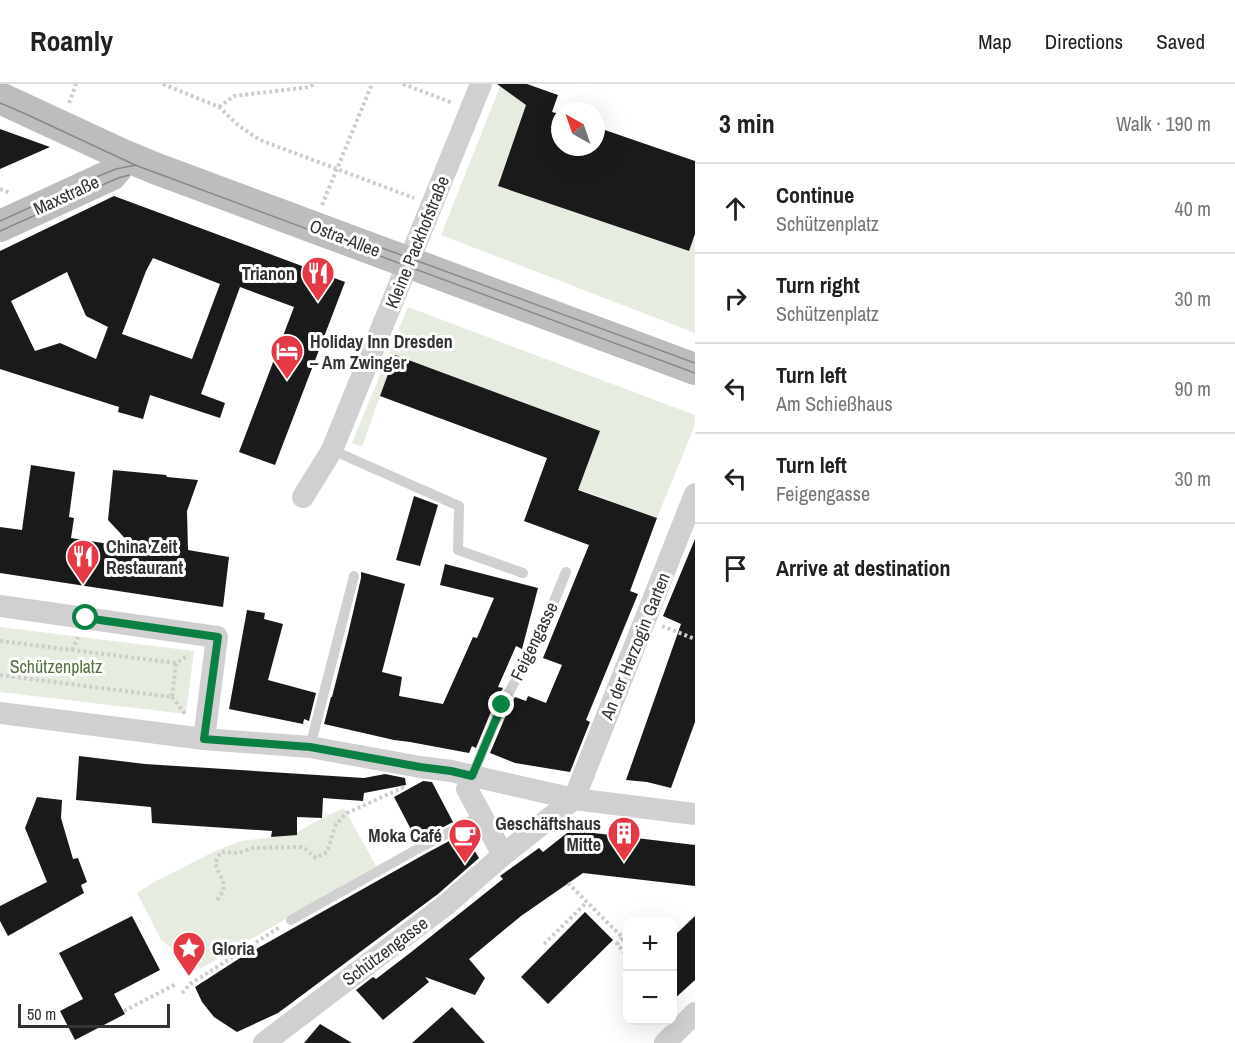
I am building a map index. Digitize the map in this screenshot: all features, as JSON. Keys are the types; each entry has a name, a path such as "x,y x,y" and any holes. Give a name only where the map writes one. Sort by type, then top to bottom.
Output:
{"street":[{"name":"Kleine Packhofstraße","path":"303,496 332,450 481,84"},
{"name":"Ostra-Allee","path":"0,98 157,169 695,369"},
{"name":"Maxstraße","path":"0,225 111,175 123,155"},
{"name":"An der Herzogin Garten","path":"574,799 695,494"},
{"path":"0,606 218,637 204,739"},
{"path":"0,713 204,739 310,747 451,771 574,799 695,814"},
{"path":"472,776 467,789 503,855"},
{"name":"Schützengasse","path":"264,1043 447,904 503,855 574,799"},
{"path":"671,1041 695,1013"}],"lane":[{"path":"332,450 459,506 458,550 523,573"},
{"name":"Feigengasse","path":"472,776 502,705 540,636 566,572"},
{"path":"310,747 354,576"},
{"path":"291,920 481,816"}],"path":[{"path":"163,84 219,107 238,125 260,140 433,205"},
{"path":"219,107 234,96 309,87 314,84"},
{"path":"313,226 372,84"},
{"path":"403,84 471,109"},
{"path":"646,619 695,639"},
{"path":"0,641 176,663 172,697 0,675"},
{"path":"217,900 224,893 224,884 215,863 221,852 238,853 254,848 303,847 316,858 327,852 336,824 347,813 402,788 420,767"},
{"path":"568,883 623,938 617,944 623,952"},
{"path":"544,944 587,902"},
{"path":"182,993 190,984 291,920"},
{"path":"124,1011 176,984"}],"green space":[{"path":"501,84 527,102 498,186 689,251 693,238 695,239 695,333 441,235"},
{"path":"408,307 695,415 695,425 657,518 565,484 585,472 600,431 380,396 362,447 352,443"},
{"name":"Schützenplatz","path":"0,627 194,651 186,714 0,692"},
{"path":"344,808 376,866 200,969 161,940 137,893 215,851 241,841 292,835"}],"building":[{"path":"497,84 527,84 558,95 556,102 551,102 551,156 605,156 605,130 695,161 695,234 689,251 498,186 526,105"},
{"path":"0,129 50,147 0,169"},
{"path":"114,196 345,282 275,465 239,452 294,307 240,287 201,394 225,403 220,418 150,395 143,419 118,412 119,407 0,369 0,251","holes":["153,258 220,284 192,359 122,334","67,272 86,316 108,327 96,359 60,343 35,351 11,301"]},
{"path":"395,355 600,431 578,490 657,518 630,591 638,594 586,720 590,722 570,772 515,763 490,753 515,697 526,701 528,696 546,703 562,665 543,658 589,545 524,521 547,458 380,396"},
{"path":"31,465 75,472 69,517 74,518 71,538 134,548 108,520 113,470 198,480 187,511 188,550 229,557 223,607 0,573 0,527 22,530"},
{"path":"414,496 438,505 420,566 396,560"},
{"path":"695,539 695,722 671,788 626,780 681,624 663,616"},
{"path":"445,564 538,588 522,649 516,646 498,687 503,688 476,748 472,746 469,753 394,740 324,724 348,634 361,572 405,584 382,672 402,677 399,696 443,704 473,637 477,638 494,598 440,585"},
{"path":"247,610 265,613 264,619 283,624 268,680 316,693 309,721 304,719 303,724 229,709"},
{"path":"79,756 145,764 364,778 385,774 405,778 406,785 364,793 363,801 323,798 322,818 297,817 297,835 271,837 272,831 152,823 151,807 76,800"},
{"path":"423,781 432,782 453,822 417,841 394,797"},
{"path":"37,797 62,800 61,818 73,859 78,858 87,882 81,885 84,893 8,936 0,921 0,906 47,882 25,828"},
{"path":"577,831 695,845 695,886 583,873 521,916 469,959 485,978 475,995 425,977 429,982 383,1020 356,990 373,977 376,979 410,953 503,879 500,876 539,848 543,852 567,833"},
{"path":"464,833 479,858 438,894 278,1013 237,1032 214,1017 202,1002 195,987 240,958"},
{"path":"585,912 613,940 548,1004 521,977"},
{"path":"132,916 160,970 114,994 125,1014 75,1040 60,1011 83,999 59,953"},
{"path":"695,916 695,980 677,996 677,971 677,933"},
{"path":"452,1007 485,1043 412,1043"},
{"path":"320,1024 352,1043 304,1043"}],"tram line":[{"path":"0,103 135,165 695,373"},
{"path":"0,221 101,175 136,165"},
{"path":"0,231 129,175"},
{"path":"374,245 695,363"}],"place":[{"name":"Trianon","path":"318,302"},
{"name":"Holiday Inn Dresden – Am Zwinger","path":"287,380"},
{"name":"China Zeit Restaurant","path":"83,585"},
{"name":"Geschäftshaus Mitte","path":"624,862"},
{"name":"Moka Café","path":"465,864"},
{"name":"Gloria","path":"189,977"}],"route":[{"path":"86,618 218,637 204,739 310,747 472,776 502,705"}]}
